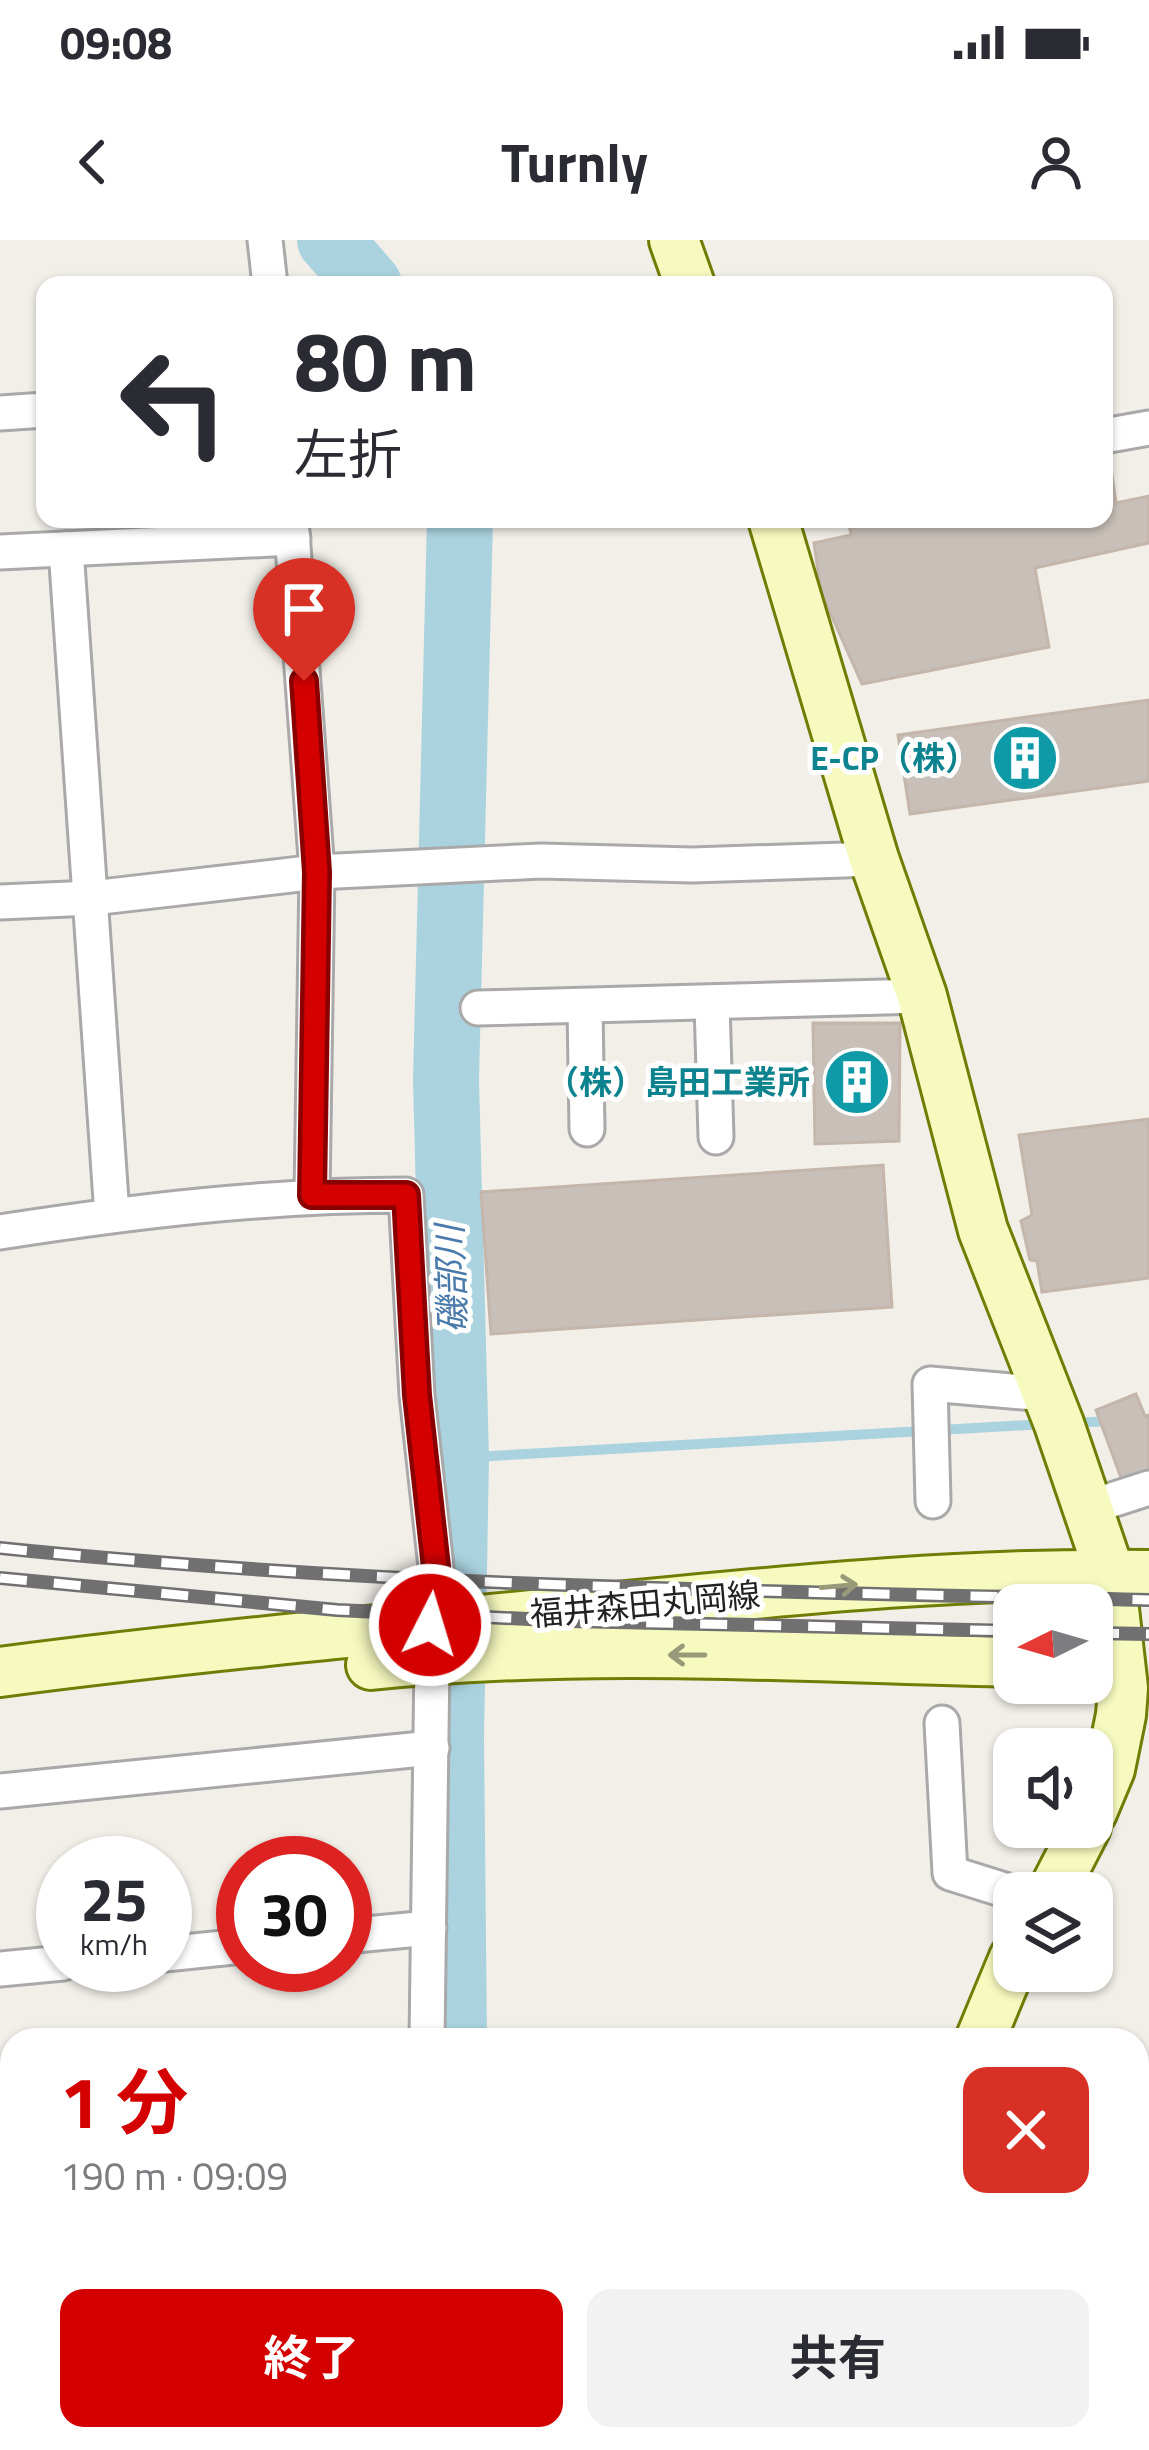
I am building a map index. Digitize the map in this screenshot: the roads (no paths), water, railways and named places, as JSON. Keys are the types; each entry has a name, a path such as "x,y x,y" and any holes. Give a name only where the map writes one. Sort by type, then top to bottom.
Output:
{"main road":[{"path":"674,240 687,276"},
{"path":"775,528 874,859 922,996 983,1230 1087,1508 1129,1575 1120,1664 1123,1688 1113,1754"},
{"name":"福井森田丸岡線","path":"0,1703 875,1582 1017,1574 1129,1575"},
{"name":"福井森田丸岡線","path":"0,1672 454,1640 734,1655 993,1661"},
{"path":"985,2028 1000,1992"}],"street":[{"path":"265,240 268,276"},
{"path":"0,413 36,411"},
{"path":"1113,434 1149,428"},
{"path":"0,552 292,528 317,872 312,1195"},
{"path":"66,549 112,1215"},
{"path":"0,902 92,898 317,872 541,861 692,865 874,859"},
{"path":"478,1008 922,996"},
{"path":"712,1004 716,1137"},
{"path":"585,1008 587,1129"},
{"path":"0,1232 112,1215 312,1195 406,1195 417,1395 436,1567 454,1640 432,1748 427,2028"},
{"path":"933,1502 930,1384 1046,1394"},
{"path":"1087,1508 1149,1488"},
{"path":"942,1723 950,1873 993,1886"},
{"path":"0,1791 432,1748"},
{"path":"372,1933 429,1928"},
{"path":"0,1970 36,1966"}],"waterway":[{"name":"磯部川","path":"330,240 361,276"},
{"name":"磯部川","path":"454,2028 451,1737 456,1458 446,1080 460,528"},
{"path":"1070,1423 1112,1421"},
{"path":"456,1458 1046,1424"}],"railway":[{"path":"0,1548 430,1579 1149,1600"},
{"path":"0,1578 337,1610 570,1621 993,1631"},
{"path":"1113,1633 1149,1634"}],"place":[{"name":"E-CP（株）","path":"1025,758"},
{"name":"（株）島田工業所","path":"857,1082"}]}
